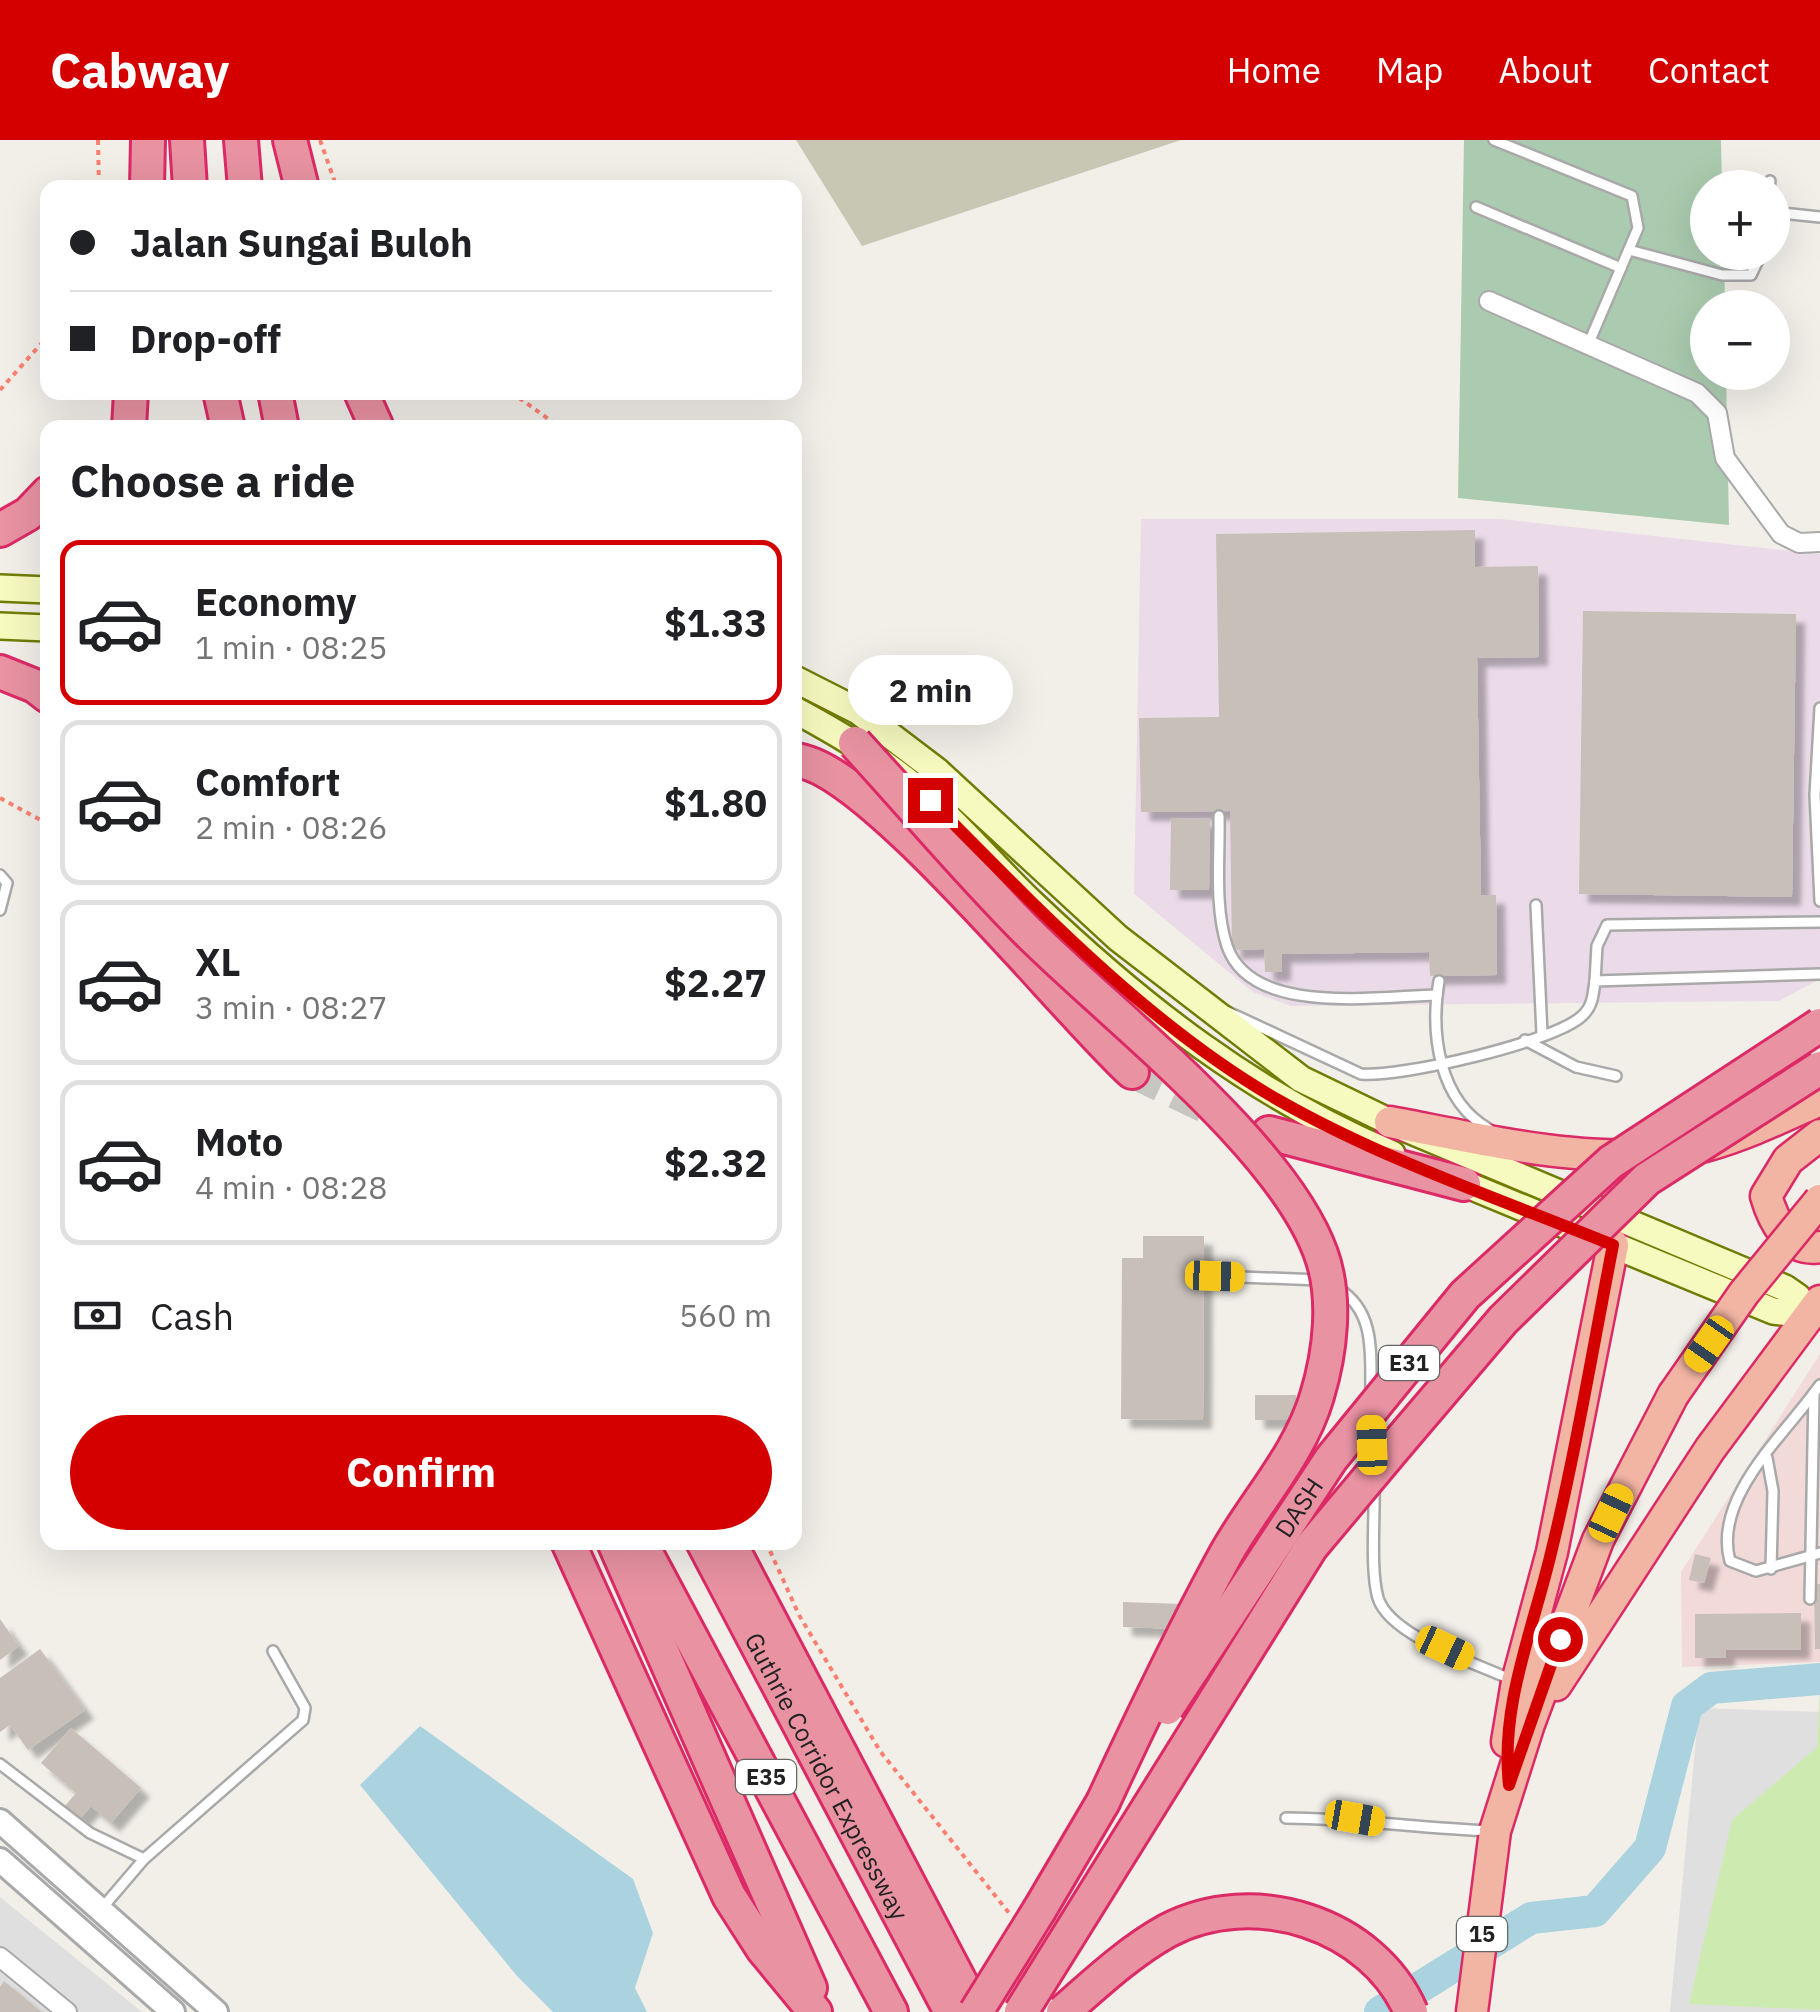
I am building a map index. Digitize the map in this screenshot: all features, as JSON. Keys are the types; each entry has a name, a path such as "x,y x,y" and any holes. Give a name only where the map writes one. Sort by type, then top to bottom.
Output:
{"highway":[{"path":"147,180 148,140"},
{"path":"187,140 190,180"},
{"path":"241,140 244,180"},
{"path":"290,140 300,180"},
{"path":"0,530 28,514 40,501"},
{"path":"0,672 40,692"},
{"path":"855,743 1027,931 1256,1154 1298,1207 1322,1256 1329,1308 1328,1356 1316,1400 1294,1448 1229,1549 1103,1802"},
{"path":"802,763 830,773 888,815 1132,1072"},
{"name":"DASH","path":"976,2012 1103,1802 1332,1459 1465,1295 1612,1162 1820,1025"},
{"name":"DASH","path":"1022,2012 1311,1547 1382,1462 1503,1320 1646,1180 1820,1068"},
{"path":"1390,1122 1520,1146 1637,1154 1701,1147 1754,1131 1820,1100"},
{"path":"1268,1133 1464,1184"},
{"path":"1820,1135 1788,1160 1766,1196 1774,1223 1797,1243 1820,1248"},
{"name":"15","path":"1472,2012 1493,1843 1528,1724 1598,1540 1673,1394 1744,1294 1820,1200"},
{"path":"1509,1785 1505,1750 1517,1682 1552,1552 1613,1245"},
{"path":"1528,1724 1710,1448 1814,1308"},
{"path":"572,1550 729,1896 763,1949 815,2012"},
{"path":"618,1550 809,1986 815,2012"},
{"name":"E35","path":"644,1550 891,2012"},
{"name":"Guthrie Corridor Expressway","path":"707,1550 951,2012"},
{"path":"733,1550 976,2012"},
{"path":"1063,2012 1168,1930 1208,1917 1261,1911 1303,1919 1346,1937 1382,1962 1411,2012"},
{"path":"939,1936 988,2012"}],"main road":[{"path":"0,588 40,590"},
{"path":"0,626 40,628"},
{"path":"802,683 858,711 938,771 1118,938 1301,1079 1390,1122 1786,1288 1814,1308"},
{"path":"802,714 855,743 930,800 1034,906 1189,1040 1280,1101 1464,1184 1773,1311 1814,1308"}],"street":[{"path":"1489,301 1709,401 1718,413 1725,458 1781,534 1799,542 1820,542"},
{"path":"0,1820 216,2012"},
{"path":"0,1860 173,2012"},
{"path":"0,1957 67,2012"}],"lane":[{"path":"1494,140 1632,196 1638,228 1588,344"},
{"path":"1476,207 1621,268"},
{"path":"1790,214 1820,217"},
{"path":"1629,250 1690,266"},
{"path":"1703,270 1722,275 1751,275 1753,270"},
{"path":"1820,708 1820,901"},
{"path":"1219,816 1221,919 1228,950 1250,978 1262,987 1307,996 1437,995"},
{"path":"0,875 7,884 0,910"},
{"path":"1536,905 1542,1034"},
{"path":"1195,1001 1243,1016 1361,1074 1378,1076 1441,1066 1581,1018 1592,1005 1597,946 1607,925 1820,922"},
{"path":"1595,982 1820,974"},
{"path":"1439,981 1441,1066 1466,1114 1520,1146"},
{"path":"1525,1040 1576,1067 1616,1076"},
{"path":"1215,1276 1320,1280 1353,1298 1369,1331 1372,1426"},
{"path":"1816,1553 1756,1571 1730,1561 1724,1541 1727,1522 1739,1496 1817,1389"},
{"path":"1810,1599 1816,1553 1817,1389"},
{"path":"1372,1445 1378,1597 1388,1616 1408,1632 1517,1682"},
{"path":"1767,1458 1774,1490 1771,1569"},
{"path":"102,1907 144,1859 303,1720 305,1708 272,1652"},
{"path":"0,1764 90,1832 144,1859"},
{"path":"1286,1818 1355,1818 1493,1843"}],"path":[{"path":"98,140 99,180"},
{"path":"320,140 334,180"},
{"path":"0,390 40,345"},
{"path":"522,400 551,420"},
{"path":"0,798 40,820"},
{"path":"770,1550 800,1614 880,1751 1014,1920"}],"shaded area":[{"path":"796,140 1181,140 862,246"},
{"path":"1141,519 1500,519 1820,554 1820,979 1779,1001 1291,1006 1253,992 1134,894"},
{"path":"1820,1354 1820,1662 1682,1667 1681,1572"},
{"path":"1699,1708 1820,1712 1820,2012 1670,2012"},
{"path":"0,1897 142,2012 0,2012"}],"green space":[{"path":"1464,140 1721,140 1722,170 1690,170 1690,270 1724,270 1725,290 1690,290 1690,390 1726,390 1729,525 1458,498"},
{"path":"1820,1688 1820,2010 1689,2004 1732,1820 1817,1747"}],"water":[{"path":"420,1726 633,1879 653,1933 635,1988 647,2012 553,2012 517,1976 360,1785"}],"building":[{"path":"1475,530 1475,567 1538,566 1539,657 1477,658 1481,895 1496,895 1497,975 1430,976 1429,952 1282,954 1282,972 1265,972 1264,949 1232,950 1230,811 1141,812 1139,718 1219,717 1216,534"},
{"path":"1583,611 1796,614 1792,897 1579,894"},
{"path":"1171,818 1210,818 1209,890 1170,890"},
{"path":"1143,1236 1204,1236 1203,1420 1121,1419 1122,1258 1143,1258"},
{"path":"1255,1395 1296,1395 1296,1420 1255,1420"},
{"path":"1695,1554 1711,1558 1704,1583 1689,1580"},
{"path":"1814,1584 1820,1584 1820,1649 1815,1649"},
{"path":"1123,1602 1183,1604 1182,1629 1123,1627"},
{"path":"1801,1613 1801,1650 1726,1650 1726,1658 1695,1658 1695,1614"},
{"path":"0,1619 19,1646 0,1660"},
{"path":"40,1649 85,1710 28,1750 10,1725 0,1732 0,1678"},
{"path":"71,1728 141,1788 111,1823 91,1806 79,1820 64,1807 76,1793 41,1763"},
{"path":"4,1981 42,2012 0,2012 0,1987"}],"waterway":[{"path":"1380,2012 1531,1918 1595,1911 1650,1848 1687,1706 1711,1688 1820,1679"}],"tunnel":[{"path":"1132,1072 1222,1115"}],"route":[{"path":"930,800 1034,906 1189,1040 1280,1101 1386,1152 1613,1245 1552,1552 1517,1682 1505,1750 1509,1785 1560,1639"}]}
